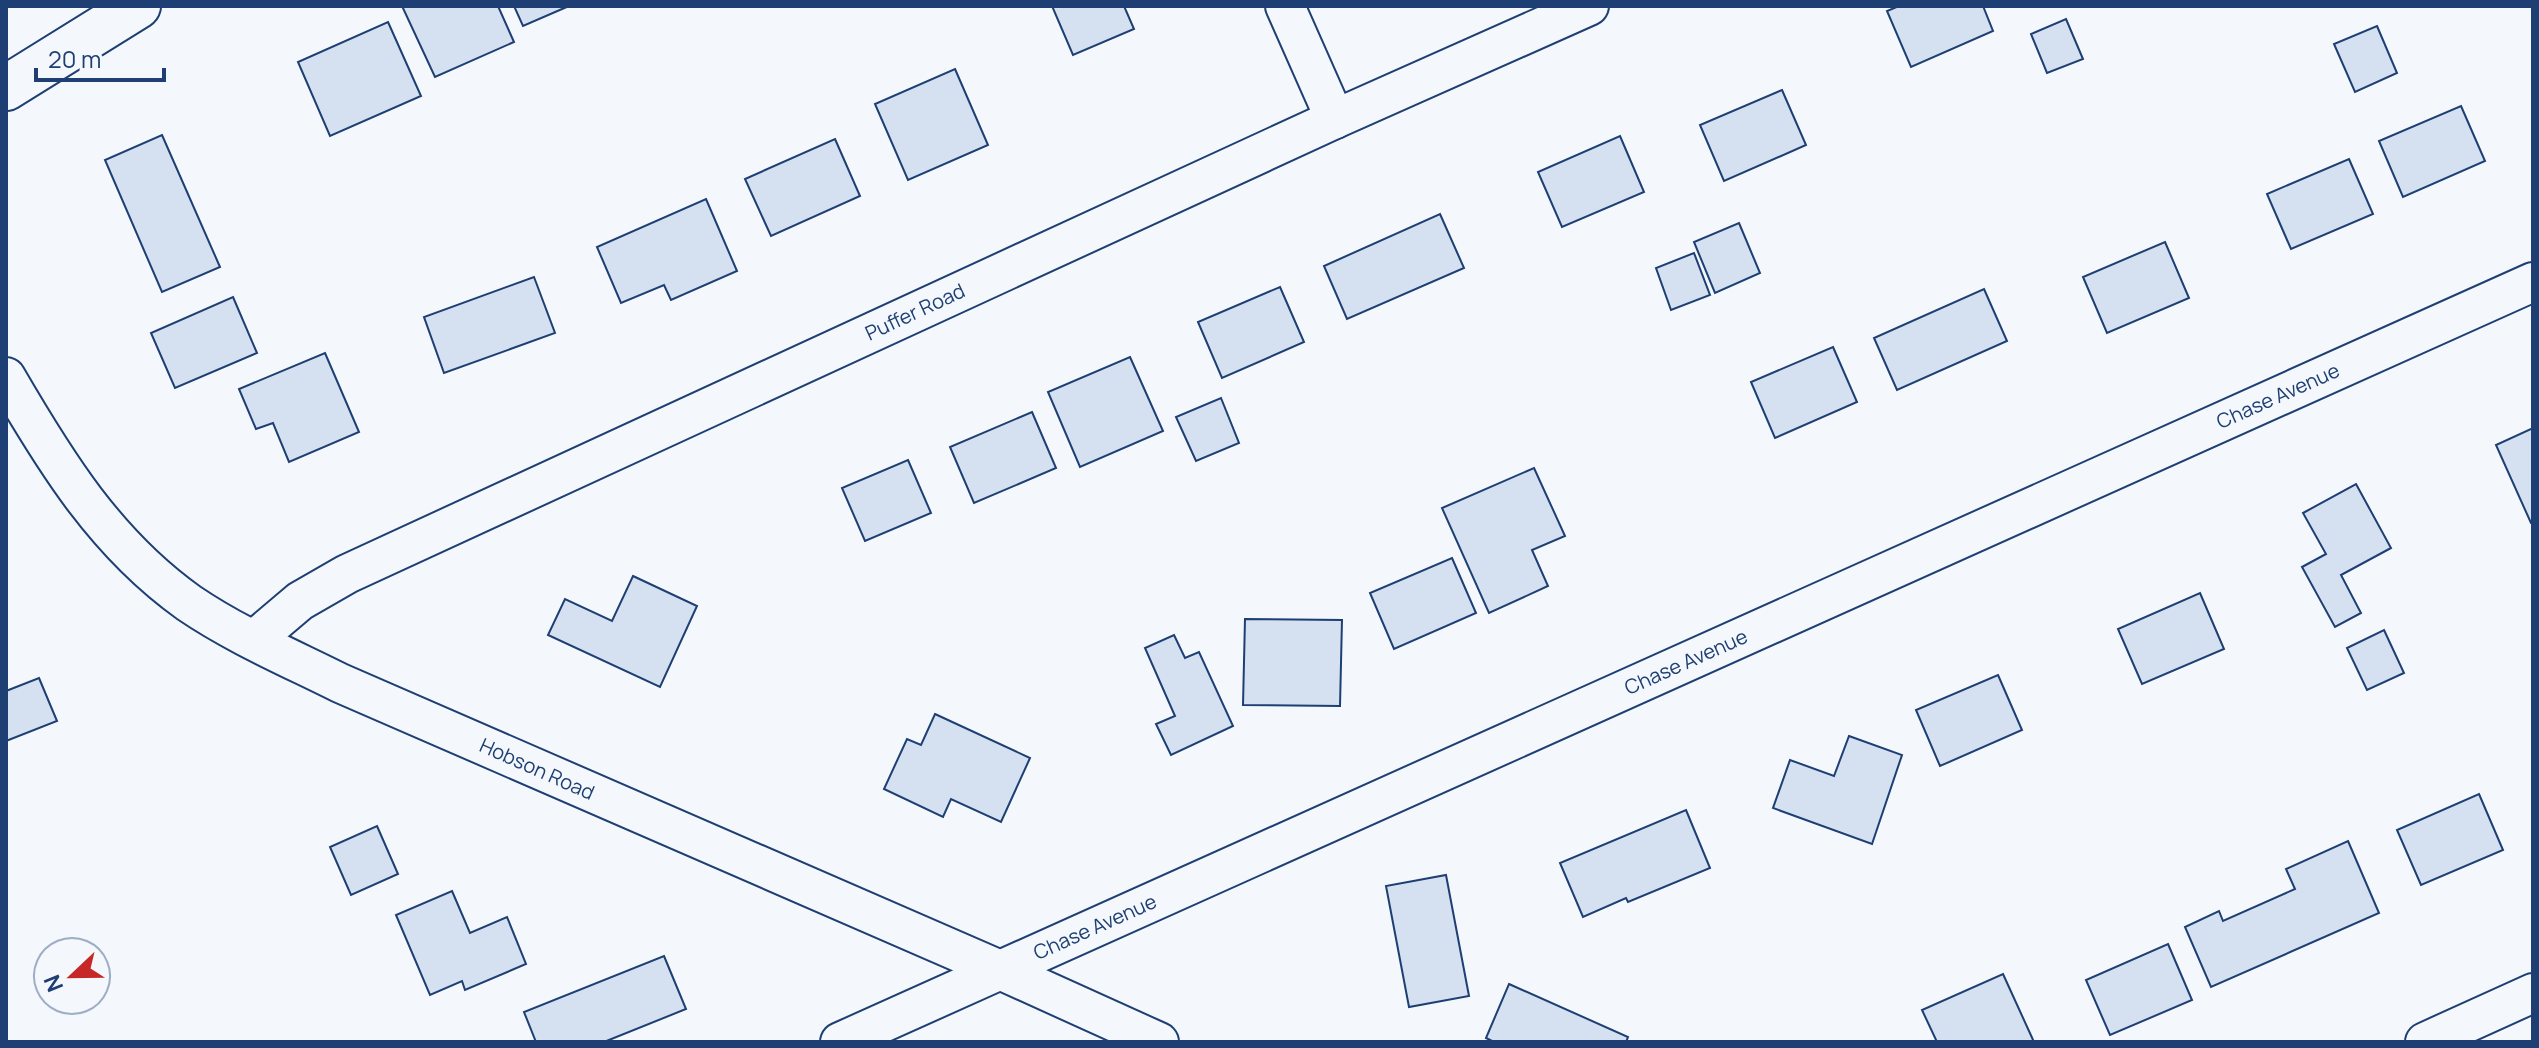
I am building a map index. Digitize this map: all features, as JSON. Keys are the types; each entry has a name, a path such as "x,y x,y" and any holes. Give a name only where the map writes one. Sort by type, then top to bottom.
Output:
{"main road":[{"path":"6,88 138,6"}],"street":[{"path":"1285,6 1335,119"},
{"name":"Puffer Road","path":"254,640 300,601 347,574 1335,119 1589,6"},
{"name":"Chase Avenue","path":"840,1042 2533,282"},
{"name":"Hobson Road","path":"6,377 46,446 85,503 143,564 189,603 340,683 1159,1042"},
{"path":"2425,1042 2533,993"}],"building":[{"path":"402,6 498,6 514,42 435,77"},
{"path":"514,6 569,6 523,26"},
{"path":"1052,6 1124,6 1134,29 1073,55"},
{"path":"1899,6 1983,6 1993,31 1911,67 1887,11"},
{"path":"2066,19 2083,59 2047,73 2031,34"},
{"path":"388,22 421,96 330,136 298,62"},
{"path":"2377,26 2397,73 2355,92 2334,44"},
{"path":"955,69 988,145 908,180 875,104"},
{"path":"1782,90 1806,145 1724,181 1700,125"},
{"path":"2461,106 2485,161 2403,197 2379,141"},
{"path":"162,135 220,267 162,292 105,160"},
{"path":"1620,136 1644,192 1562,227 1538,172"},
{"path":"835,139 860,196 771,236 745,179"},
{"path":"2349,159 2373,214 2291,249 2267,194"},
{"path":"706,199 737,271 671,300 664,285 621,303 597,247"},
{"path":"1440,214 1464,268 1347,319 1324,266"},
{"path":"1739,223 1760,273 1715,293 1694,242"},
{"path":"2165,242 2189,298 2107,333 2083,277"},
{"path":"1694,253 1710,295 1671,310 1656,268"},
{"path":"534,277 555,333 444,373 424,317"},
{"path":"1280,287 1304,342 1222,378 1198,322"},
{"path":"1984,289 2007,341 1897,390 1874,338"},
{"path":"233,297 257,353 175,388 151,333"},
{"path":"1833,347 1857,402 1775,438 1751,382"},
{"path":"325,353 359,432 289,462 273,423 256,429 239,389"},
{"path":"1130,357 1163,431 1080,467 1048,392"},
{"path":"1221,398 1239,443 1196,461 1176,417"},
{"path":"1032,412 1056,468 974,503 950,447"},
{"path":"2533,428 2533,523 2531,523 2496,445"},
{"path":"908,460 931,513 865,541 842,488"},
{"path":"1534,468 1565,536 1532,550 1548,586 1489,613 1442,508"},
{"path":"2356,484 2391,548 2341,575 2361,613 2335,627 2302,567 2326,554 2303,513"},
{"path":"1452,558 1476,613 1394,649 1370,593"},
{"path":"633,576 697,606 660,687 548,635 565,599 612,621"},
{"path":"2200,593 2224,649 2142,684 2118,629"},
{"path":"1245,619 1342,620 1340,706 1243,705"},
{"path":"2384,630 2404,673 2367,690 2347,648"},
{"path":"1174,635 1185,658 1199,652 1233,726 1171,755 1156,724 1175,716 1145,648"},
{"path":"1998,675 2022,730 1940,766 1916,710"},
{"path":"39,678 57,721 6,741 6,691"},
{"path":"935,714 1030,758 1001,822 951,799 943,817 884,789 907,739 921,745"},
{"path":"1849,736 1902,755 1872,844 1773,808 1790,760 1834,776"},
{"path":"2479,794 2503,850 2421,885 2397,830"},
{"path":"1686,810 1710,868 1583,917 1560,863"},
{"path":"377,826 398,874 351,895 330,847"},
{"path":"2348,841 2379,913 2211,987 2185,927 2219,911 2223,921 2295,889 2286,869"},
{"path":"1446,875 1469,996 1409,1007 1386,886"},
{"path":"452,891 470,933 507,917 526,964 465,990 462,981 430,995 396,915"},
{"path":"2168,944 2192,1000 2110,1035 2086,980"},
{"path":"664,956 686,1009 604,1042 536,1042 524,1012"},
{"path":"2003,974 2034,1042 1937,1042 1922,1010"},
{"path":"1509,984 1628,1037 1626,1042 1494,1042 1486,1038"}]}
